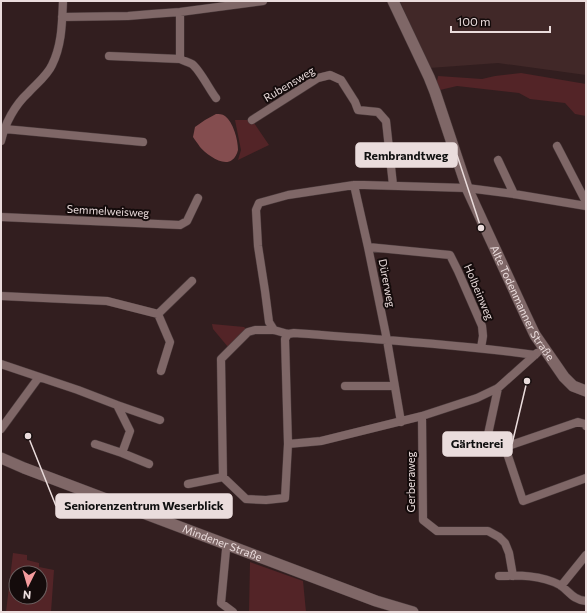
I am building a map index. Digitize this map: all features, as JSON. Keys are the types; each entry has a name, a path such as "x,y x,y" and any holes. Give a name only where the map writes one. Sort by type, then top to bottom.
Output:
{"street":[{"path":"1,141 14,109 26,94 44,77 52,66 58,51 60,40 63,1"},
{"path":"62,17 128,16 180,12 263,1"},
{"name":"Alte Todenmanner Straße","path":"393,1 435,92 467,188 535,335 564,377 573,386 586,391"},
{"path":"180,12 180,59"},
{"path":"109,56 180,59 192,64 216,98"},
{"name":"Rubensweg","path":"252,120 318,78 330,75 341,80 355,102 358,110 378,112 386,121 393,186"},
{"path":"5,129 143,142"},
{"path":"557,146 586,202"},
{"path":"389,148 423,148"},
{"path":"498,160 514,194"},
{"path":"274,330 269,322 258,246 256,210 259,203 288,195 354,185 467,188 586,206"},
{"name":"Dürerweg","path":"354,185 387,340 401,422"},
{"name":"Semmelweisweg","path":"1,217 180,225 187,220 198,198"},
{"name":"Holbeinweg","path":"368,248 450,255 482,326 484,336 481,348"},
{"path":"158,314 192,281"},
{"path":"1,296 107,301 158,314"},
{"path":"158,314 170,342 161,371"},
{"path":"264,330 269,322"},
{"path":"288,334 285,339 288,444 285,498 266,500 246,499 223,477 221,359 248,332 255,330 274,330 288,334 294,333 387,340 481,348 535,355"},
{"path":"288,444 321,441 401,422 477,398 498,388 544,348"},
{"path":"1,364 160,420"},
{"path":"1,429 39,377"},
{"path":"345,386 394,386"},
{"path":"498,388 487,439 505,447 578,422 585,424 586,426"},
{"path":"117,405 130,431 122,453"},
{"name":"Gerberaweg","path":"422,416 423,520 437,531 488,531 499,537 505,543 509,553 513,576"},
{"path":"95,444 150,464"},
{"path":"505,447 523,500 586,478"},
{"name":"Mindener Straße","path":"1,458 376,601 413,612"},
{"path":"188,484 223,477"},
{"path":"228,545 226,550 221,603 233,612"},
{"path":"561,586 586,555"},
{"path":"498,576 533,576 561,586 572,596 586,601"}],"shaded area":[{"path":"400,1 586,1 586,75 498,63 429,68"},
{"path":"521,73 586,84 586,116 575,114 565,103 530,99 519,93 457,86 440,90 436,87 438,76 482,79"},
{"path":"216,114 223,115 228,119 233,126 236,136 238,151 236,156 228,162 220,161 210,156 200,147 193,137 195,127"},
{"path":"235,120 252,120 269,145 238,160 241,150"},
{"path":"212,324 244,327 247,330 228,347 213,329"},
{"path":"13,553 27,555 27,560 39,563 39,565 12,565"},
{"path":"250,562 303,581 306,612 249,612"},
{"path":"48,569 54,570 51,612 6,612 8,595 8,605 48,605"}],"place":[{"name":"Rembrandtweg","path":"481,228"},
{"name":"Gärtnerei","path":"527,381"},
{"name":"Seniorenzentrum Weserblick","path":"28,436"}]}
